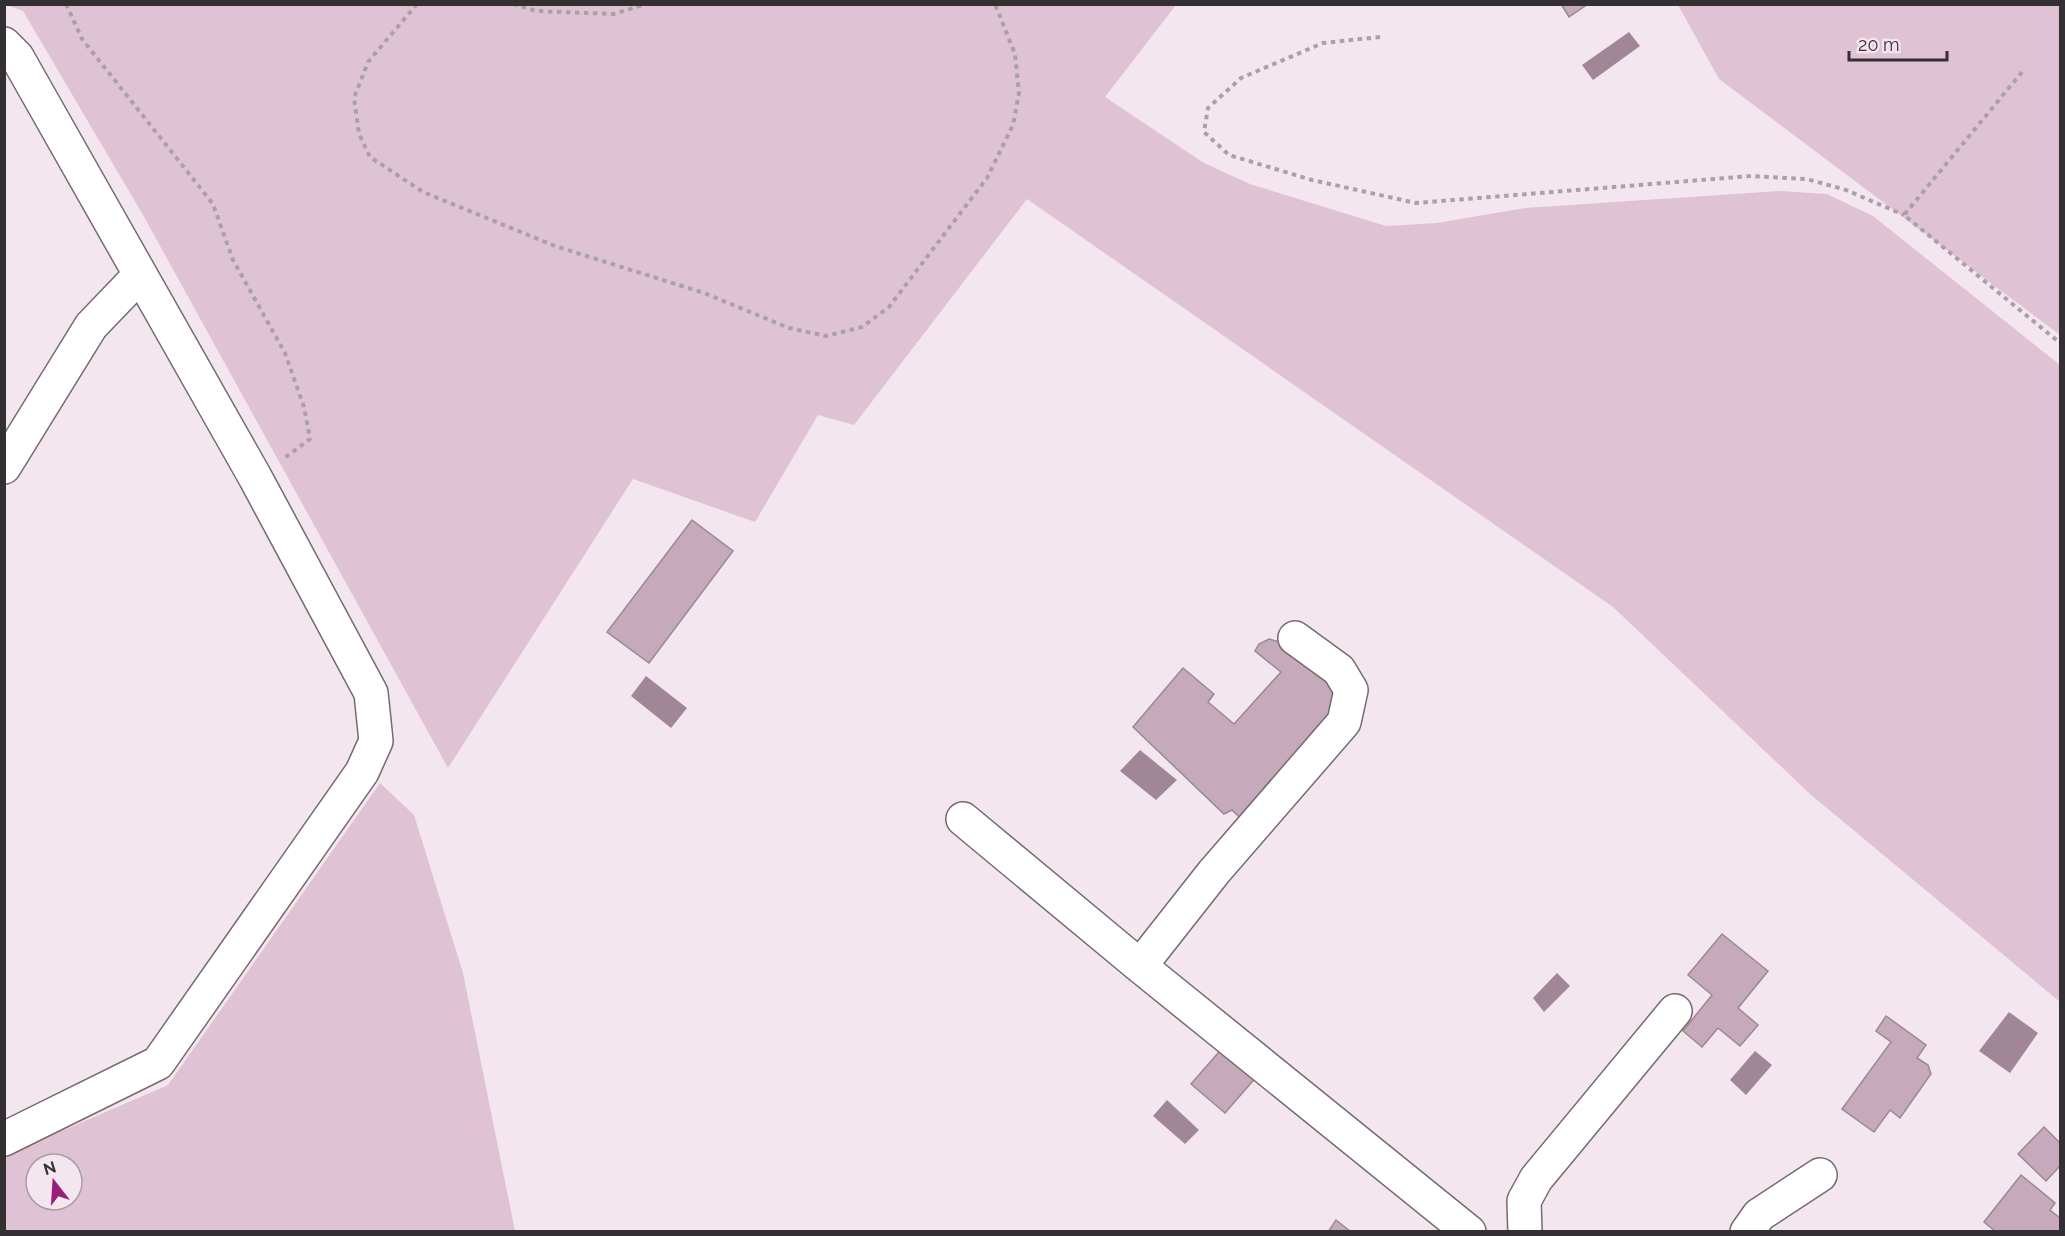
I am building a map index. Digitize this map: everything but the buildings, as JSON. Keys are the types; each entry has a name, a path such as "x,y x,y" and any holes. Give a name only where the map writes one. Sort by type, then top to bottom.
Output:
{"street":[{"path":"4,44 17,57 139,276 255,477 371,693 376,741 362,772 158,1063 4,1139"},
{"path":"4,467 92,326 139,276"},
{"path":"1140,966 1214,872 1344,722 1351,690 1339,670 1295,638"},
{"path":"963,819 1140,966 1469,1232"},
{"path":"1525,1232 1524,1201 1536,1179 1675,1011"},
{"path":"1747,1232 1759,1215 1820,1175"}],"path":[{"path":"66,4 82,39 213,204 233,260 285,353 304,407 310,439 255,477"},
{"path":"417,4 368,62 354,98 359,134 370,157 423,192 555,246 704,293 789,328 826,336 862,327 889,307 987,178 1013,125 1018,93 1015,54 995,4"},
{"path":"513,4 536,11 614,14 646,4"},
{"path":"1380,37 1323,43 1241,78 1208,108 1204,132 1229,155 1312,180 1416,203 1751,176 1807,179 1846,190 1904,215 2061,343"},
{"path":"1904,215 2022,72"}],"shaded area":[{"path":"7,5 1176,5 1105,97 1204,163 1250,184 1386,226 1437,223 1525,208 1780,191 1827,194 1873,216 2060,365 2060,1002 1810,794 1613,607 1027,199 854,425 818,415 755,522 633,479 448,768 143,215 23,11"},
{"path":"1678,5 2060,5 2060,335 1719,79"},
{"path":"1629,32 1640,46 1593,80 1582,65"},
{"path":"646,676 687,708 671,728 631,696"},
{"path":"1140,750 1177,780 1156,800 1120,771"},
{"path":"380,783 414,815 463,973 515,1231 5,1231 4,1156 168,1085"},
{"path":"1557,973 1570,986 1544,1012 1533,998"},
{"path":"2009,1012 2038,1033 2010,1073 1979,1051"},
{"path":"1755,1051 1772,1065 1746,1095 1730,1080"},
{"path":"1167,1100 1199,1130 1185,1144 1153,1116"}]}
